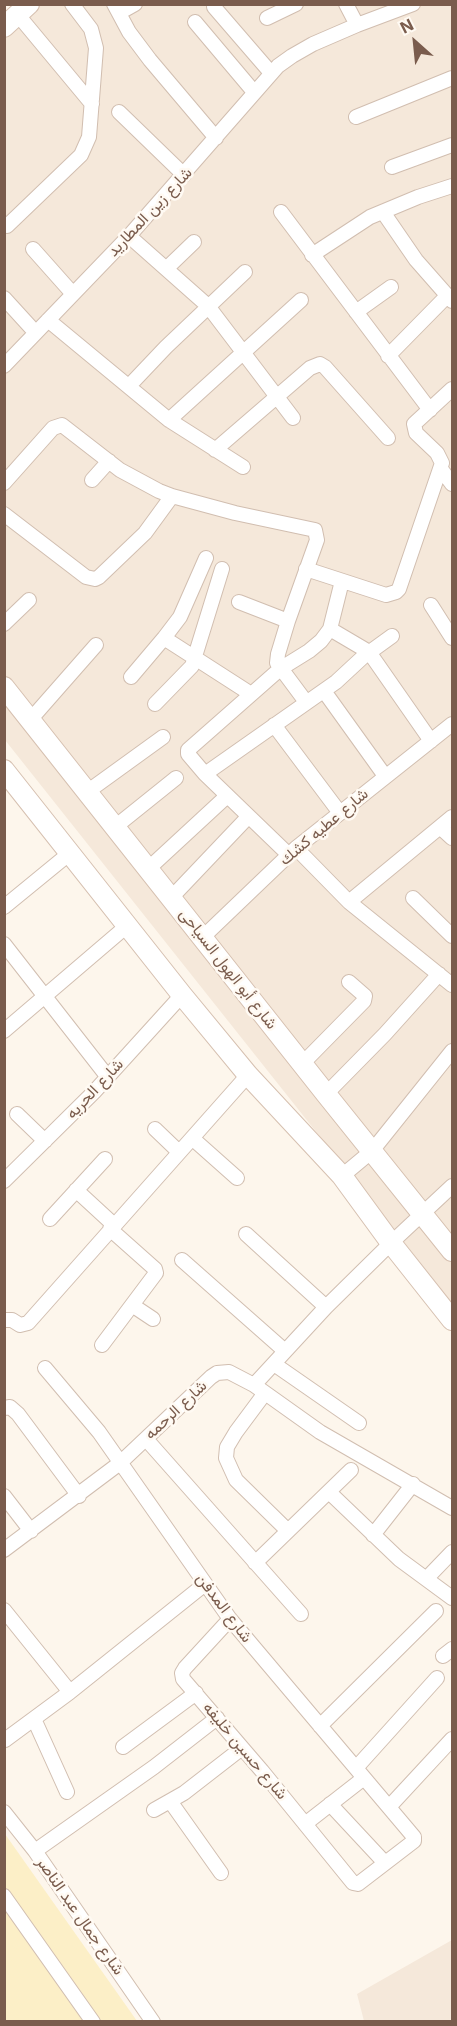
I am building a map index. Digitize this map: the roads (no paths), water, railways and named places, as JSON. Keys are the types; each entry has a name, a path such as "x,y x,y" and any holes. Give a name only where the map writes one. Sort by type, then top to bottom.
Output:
{"main road":[{"name":"شارع أبو الهول السياحى","path":"4,687 453,1251"},
{"path":"4,770 248,1075 342,1176 391,1243 453,1320"}],"street":[{"path":"7,226 81,155 89,137 96,58 94,38 91,29 72,4"},
{"path":"135,4 117,9 129,32 216,138"},
{"path":"267,18 296,4"},
{"path":"346,4 357,25"},
{"name":"شارع زين المطاريد","path":"4,366 129,236 271,73 292,56 357,25 413,4"},
{"path":"214,7 271,73"},
{"path":"17,15 92,104"},
{"path":"195,22 255,93"},
{"path":"356,117 453,78"},
{"path":"119,112 184,175"},
{"path":"392,167 453,145"},
{"path":"312,255 383,212 418,197 453,186"},
{"path":"281,212 430,410"},
{"path":"383,212 416,260 450,299 388,356"},
{"path":"129,236 208,306 293,418"},
{"path":"167,268 194,242"},
{"path":"33,249 73,294"},
{"path":"129,386 245,272"},
{"path":"356,312 391,287"},
{"path":"4,298 35,332"},
{"path":"169,420 301,300"},
{"path":"48,320 169,420 243,467"},
{"path":"215,450 315,365 320,364 388,438"},
{"path":"306,569 386,595 399,589 441,470 441,458 414,431 415,421 453,389"},
{"path":"5,482 53,428 62,425 132,477 172,496 235,513 313,528 318,536 288,621 277,663 306,702"},
{"path":"92,480 109,461"},
{"path":"441,470 453,484"},
{"path":"7,520 86,577 95,579 145,533 172,496"},
{"path":"130,677 180,617 206,558"},
{"path":"154,704 192,666 222,569"},
{"path":"342,581 330,629 315,646 280,669 188,750 188,754 248,817 293,851 349,902 453,985"},
{"path":"4,624 29,600"},
{"path":"239,602 288,621"},
{"path":"431,605 453,638"},
{"path":"330,629 369,652 431,741"},
{"path":"205,774 336,682 369,652 392,636"},
{"path":"164,638 251,694"},
{"path":"31,719 96,645"},
{"path":"324,690 385,776"},
{"name":"شارع عطيه كشك","path":"203,937 293,851 453,724"},
{"path":"274,725 340,813"},
{"path":"87,792 164,737"},
{"path":"115,827 176,778"},
{"path":"148,869 226,796"},
{"path":"171,898 248,817"},
{"path":"349,902 453,817"},
{"path":"440,827 453,838"},
{"path":"4,907 70,853"},
{"path":"413,897 453,936"},
{"path":"4,1031 128,925"},
{"path":"4,944 107,1076"},
{"path":"326,1094 385,1034 439,974"},
{"path":"302,1064 364,1001 365,996 349,982"},
{"name":"شارع الحريه","path":"4,1181 45,1141 182,995"},
{"path":"342,1176 372,1151 453,1051"},
{"path":"4,1320 12,1320 20,1325 28,1323 248,1075"},
{"path":"17,1114 45,1141"},
{"path":"155,1129 179,1152"},
{"path":"192,1138 237,1178"},
{"path":"50,1219 105,1159"},
{"path":"288,1531 236,1480 226,1458 227,1447 274,1364 285,1351 391,1243 453,1186"},
{"path":"76,1190 155,1271 102,1345"},
{"path":"246,1234 326,1307"},
{"path":"182,1260 285,1351"},
{"path":"132,1305 153,1319"},
{"path":"274,1364 359,1423"},
{"name":"شارع المدفن","path":"45,1368 92,1423 230,1619 415,1839 385,1863"},
{"name":"شارع الرحمه","path":"4,1550 120,1463 217,1374 229,1372 260,1389 320,1432 453,1508"},
{"path":"4,1408 10,1407 18,1414 79,1496"},
{"path":"146,1438 301,1614"},
{"path":"255,1563 351,1470"},
{"path":"373,1534 413,1484"},
{"path":"329,1492 399,1558 453,1598"},
{"path":"4,1496 31,1531"},
{"path":"426,1579 453,1552"},
{"path":"5,1740 70,1692 123,1658 206,1584"},
{"path":"4,1610 70,1692"},
{"path":"320,1725 436,1611"},
{"name":"شارع حسين خليفه","path":"230,1619 183,1670 183,1679 355,1884 385,1863"},
{"path":"305,1824 330,1804 360,1773 437,1678"},
{"path":"123,1748 195,1693"},
{"path":"35,1851 154,1767 217,1718"},
{"path":"34,1719 67,1792"},
{"path":"389,1807 453,1739"},
{"path":"154,1810 170,1801 242,1748"},
{"path":"170,1801 221,1873"},
{"path":"330,1804 385,1863"},
{"name":"شارع جمال عبد الناصر","path":"4,1812 35,1851 153,2022"},
{"path":"4,1896 93,2022"}]}
